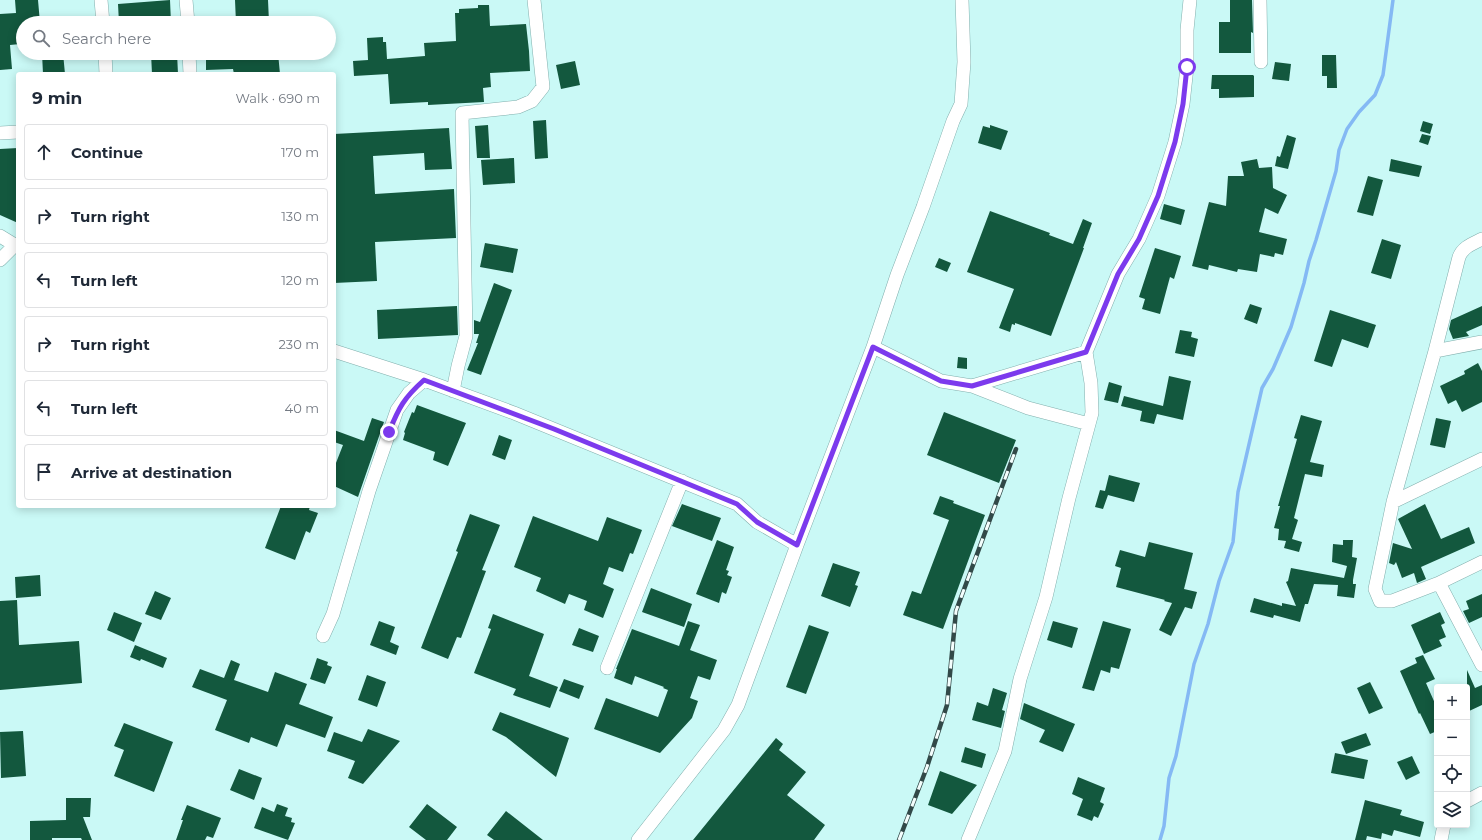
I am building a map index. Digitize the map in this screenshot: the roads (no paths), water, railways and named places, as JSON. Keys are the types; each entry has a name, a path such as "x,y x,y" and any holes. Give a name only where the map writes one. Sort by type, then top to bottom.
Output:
{"street":[{"path":"101,0 102,16"},
{"path":"186,0 187,16"},
{"path":"453,391 466,336 462,113 518,107 532,101 543,87 534,0"},
{"path":"638,840 724,730 738,705 797,545 873,347 897,275 923,208 953,121 961,104 964,62 962,0"},
{"path":"968,840 1005,751 1020,679 1046,598 1069,498 1092,413 1091,383 1086,352 1118,274 1139,239 1158,196 1175,142 1183,104 1187,67 1187,30 1190,0"},
{"path":"1260,0 1261,62"},
{"path":"105,60 106,72"},
{"path":"189,60 190,72"},
{"path":"0,133 16,132"},
{"path":"0,236 16,246 0,260"},
{"path":"1482,239 1467,246 1461,251 1459,257 1435,351 1393,502 1375,589 1380,600 1392,601 1439,583 1482,562"},
{"path":"1435,351 1482,342"},
{"path":"873,347 941,381 972,386 1028,408 1089,424"},
{"path":"336,352 424,380 521,416 737,504 757,522 797,545"},
{"path":"972,386 1086,352"},
{"path":"323,636 333,614 369,491 397,410 409,393 424,380"},
{"path":"1393,502 1482,459"},
{"path":"607,668 682,482"},
{"path":"1439,583 1482,665"},
{"path":"1470,799 1482,793"},
{"path":"1440,840 1443,828"}],"waterway":[{"path":"1160,840 1164,826 1169,778 1176,756 1194,664 1208,624 1219,581 1233,542 1238,492 1262,388 1273,369 1291,327 1336,171 1339,150 1347,129 1359,112 1375,95 1383,75 1393,0"}],"railway":[{"path":"899,840 927,767 947,705 956,611 1016,449"}]}
